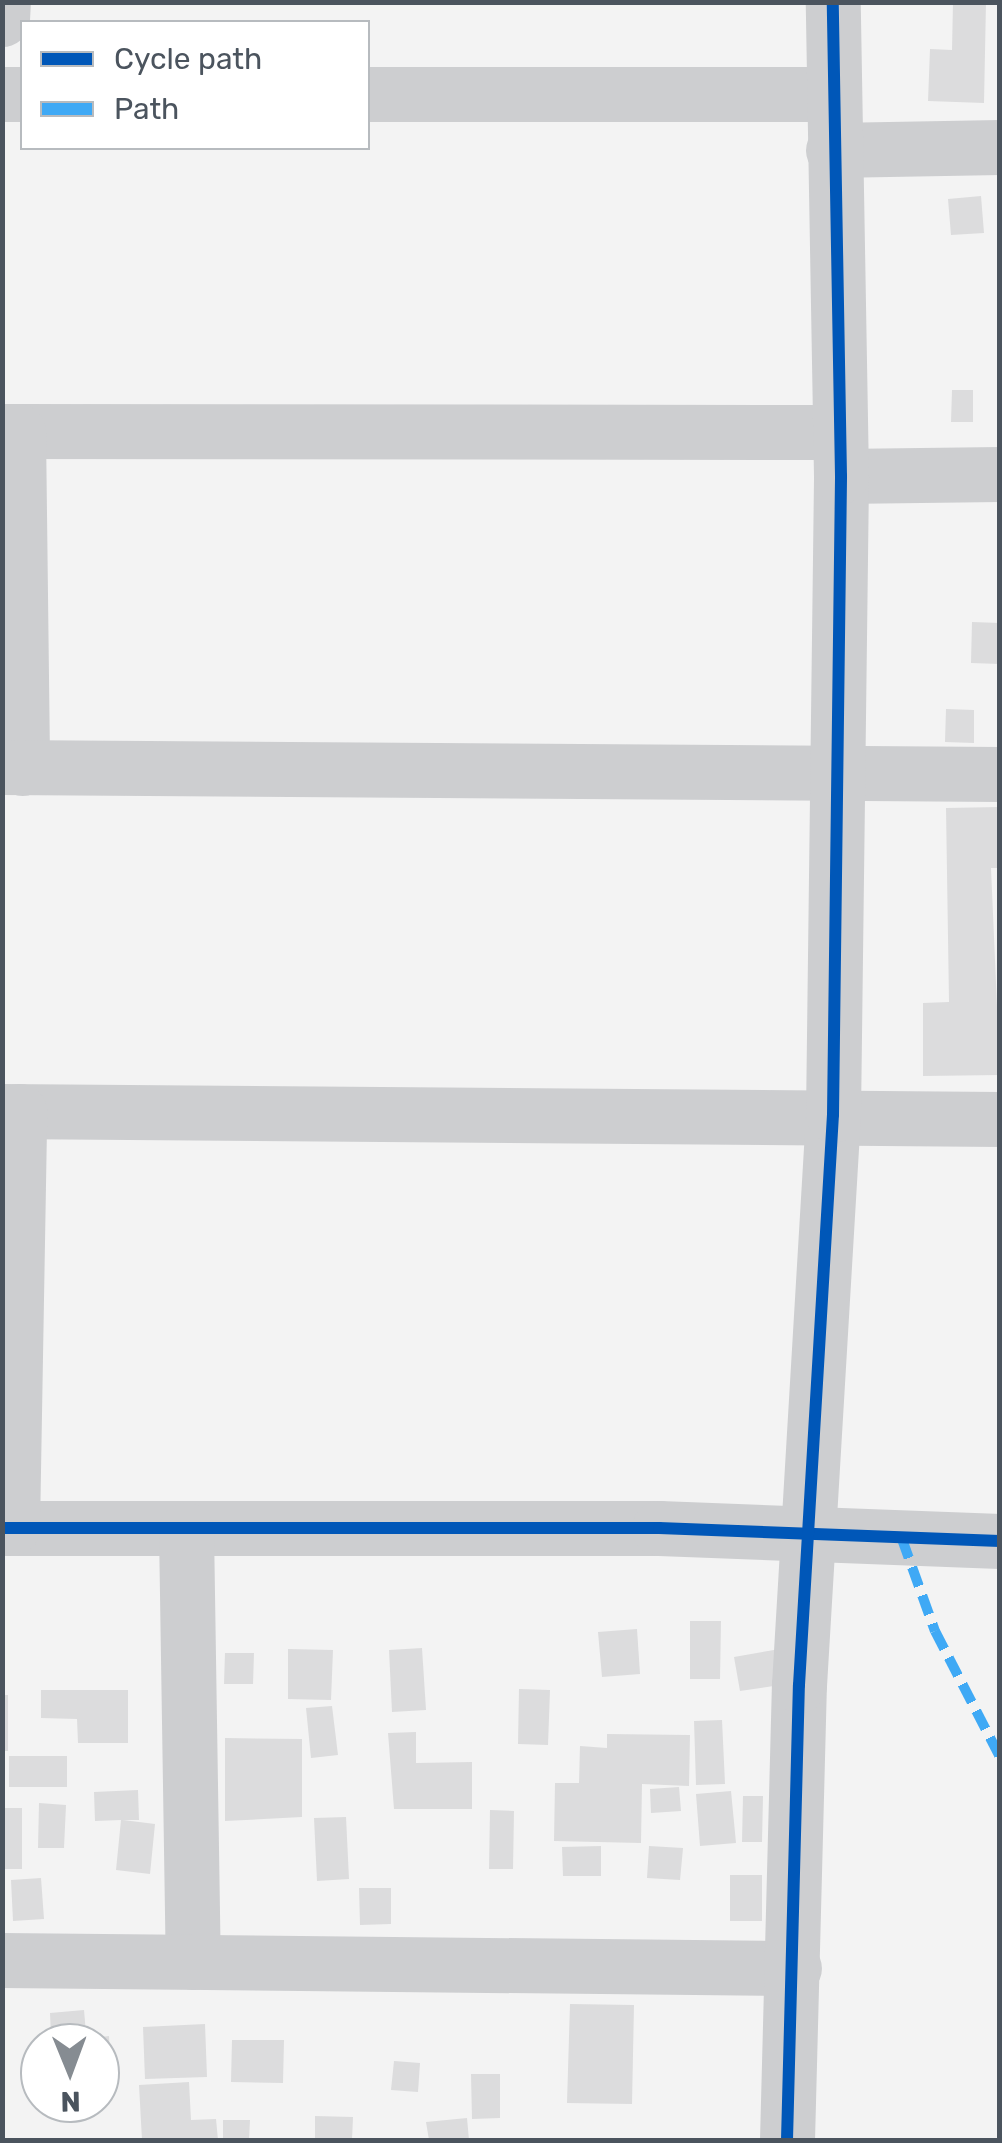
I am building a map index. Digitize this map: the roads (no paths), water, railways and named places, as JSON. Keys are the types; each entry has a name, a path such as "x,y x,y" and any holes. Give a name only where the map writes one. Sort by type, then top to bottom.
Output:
{"street":[{"path":"2,19 3,2"},
{"path":"786,2140 794,1968 799,1685 834,1115 841,454 833,2"},
{"path":"370,94 832,94"},
{"path":"833,150 1000,147"},
{"path":"1000,474 841,454 10,431 12,767 838,769 1000,774"},
{"path":"1000,1119 11,1111 7,1528 809,1533 1000,1541"},
{"path":"186,1530 193,1962"},
{"path":"2,1960 794,1968"}]}
